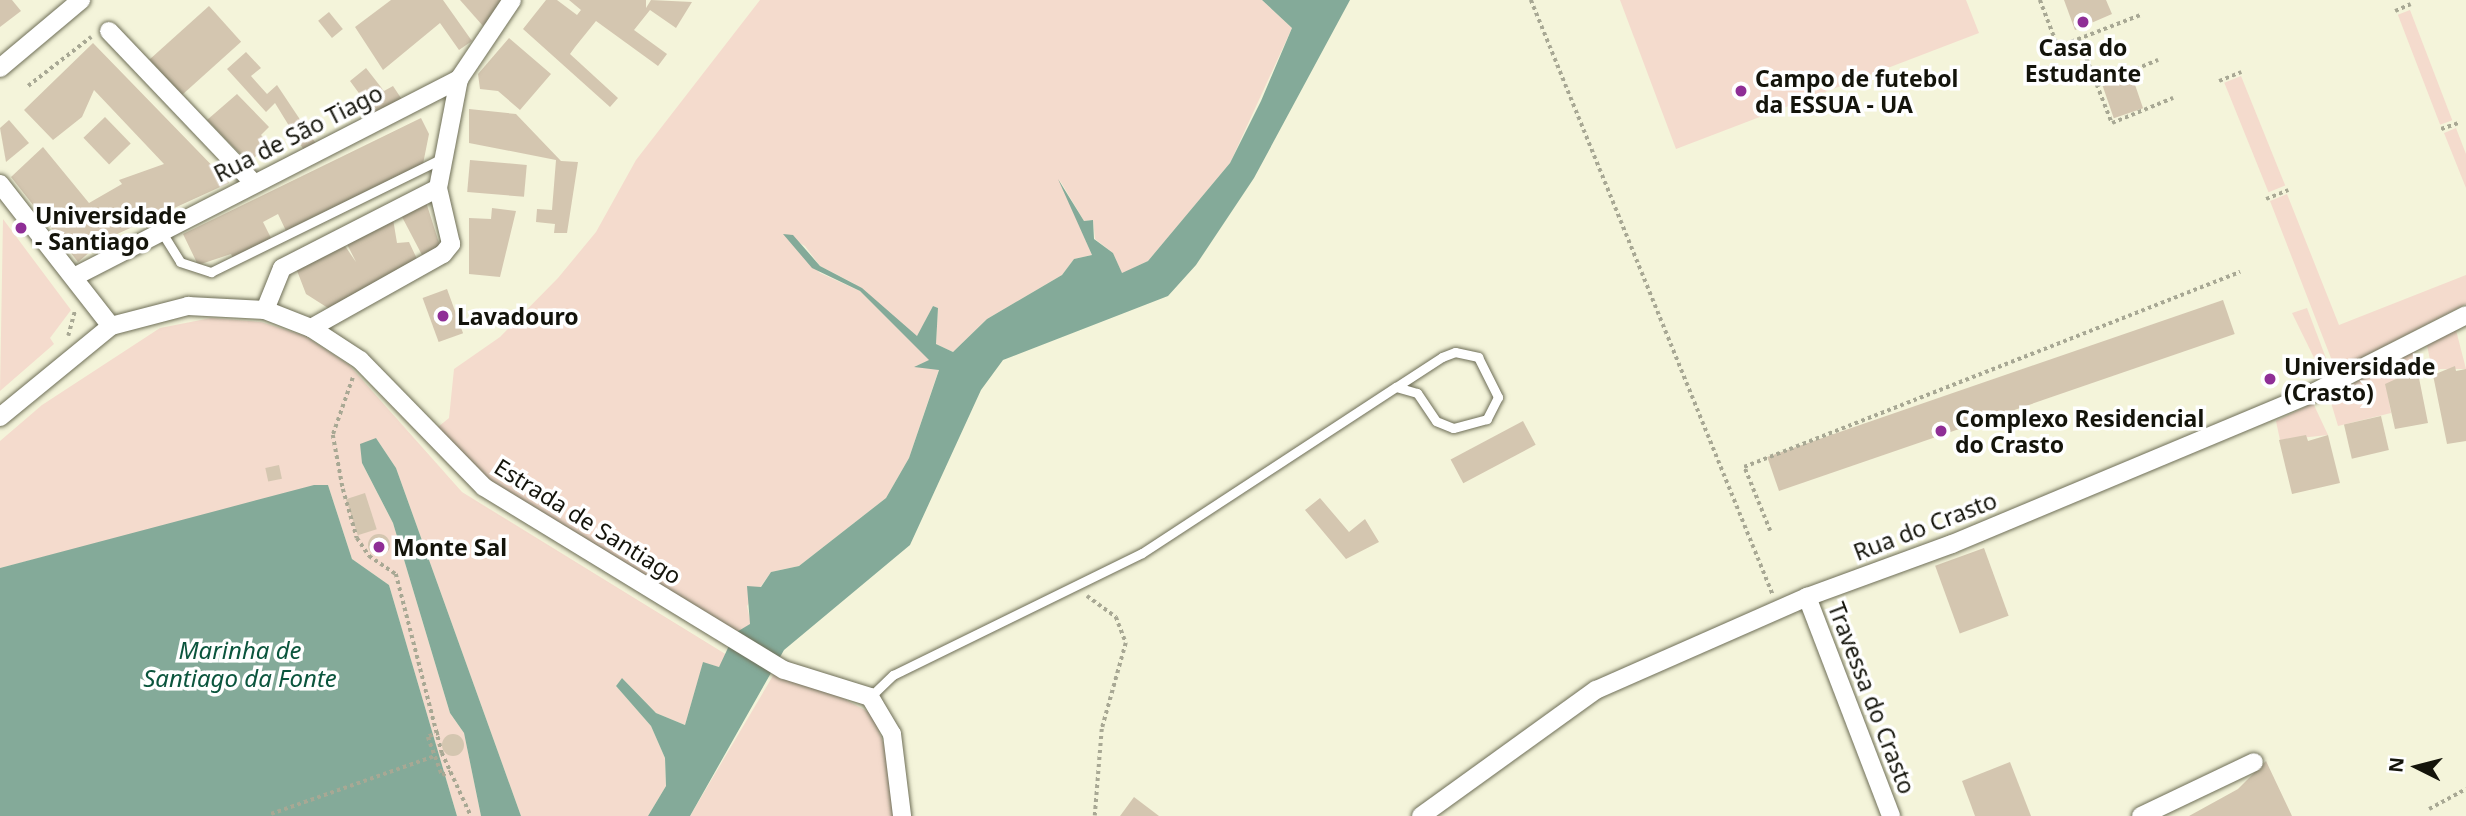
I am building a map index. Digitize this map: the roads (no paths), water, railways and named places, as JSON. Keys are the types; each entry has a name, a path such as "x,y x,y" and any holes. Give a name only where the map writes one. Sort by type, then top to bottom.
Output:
{"street":[{"path":"0,68 81,0"},
{"name":"Rua de São Tiago","path":"76,276 253,182 458,79 512,0"},
{"path":"109,31 253,182"},
{"path":"311,328 443,254 451,244 438,188 458,79"},
{"path":"0,184 76,276 111,326 0,417"},
{"path":"265,310 282,268 438,188"},
{"name":"Estrada de Santiago","path":"111,326 188,306 265,310 311,328 360,360 484,487 784,670 870,697"},
{"name":"Rua do Crasto","path":"1421,816 1596,690 1807,597 1952,544 2315,391 2466,315"},
{"name":"Travessa do Crasto","path":"1807,597 1891,816"},
{"path":"870,697 892,734 902,816"},
{"path":"2141,816 2254,762"}],"lane":[{"path":"161,231 180,262 211,272 235,264 444,158"},
{"path":"870,697 893,675 1142,553 1396,387 1442,358 1465,352 1478,357 1497,397 1487,419 1453,428 1436,421 1417,393 1396,387"}],"water":[{"path":"1262,0 1350,0 1254,178 1196,265 1168,296 1003,360 981,390 910,545 784,650 690,816 648,816 666,786 665,758 651,726 616,686 622,678 656,713 685,725 703,662 719,667 735,633 750,624 747,586 761,587 771,572 799,566 886,498 909,458 939,370 914,367 929,360 860,291 812,268 783,234 793,235 820,266 862,288 917,336 933,306 938,308 936,344 953,352 987,319 1062,275 1074,259 1092,255 1058,179 1084,221 1093,220 1094,239 1113,253 1122,273 1148,261 1230,163 1261,101 1292,28"},
{"path":"376,438 396,468 521,816 481,816 464,733 450,713 393,523 362,463 360,444"},
{"name":"Marinha de Santiago da Fonte","path":"314,485 328,485 352,559 389,585 457,816 0,816 0,568"}],"place":[{"name":"Casa do Estudante","path":"2083,22"},
{"name":"Campo de futebol da ESSUA - UA","path":"1741,91"},
{"name":"Universidade - Santiago","path":"21,228"},
{"name":"Lavadouro","path":"443,316"},
{"name":"Universidade (Crasto)","path":"2270,379"},
{"name":"Complexo Residencial do Crasto","path":"1941,431"},
{"name":"Monte Sal","path":"379,547"}]}
